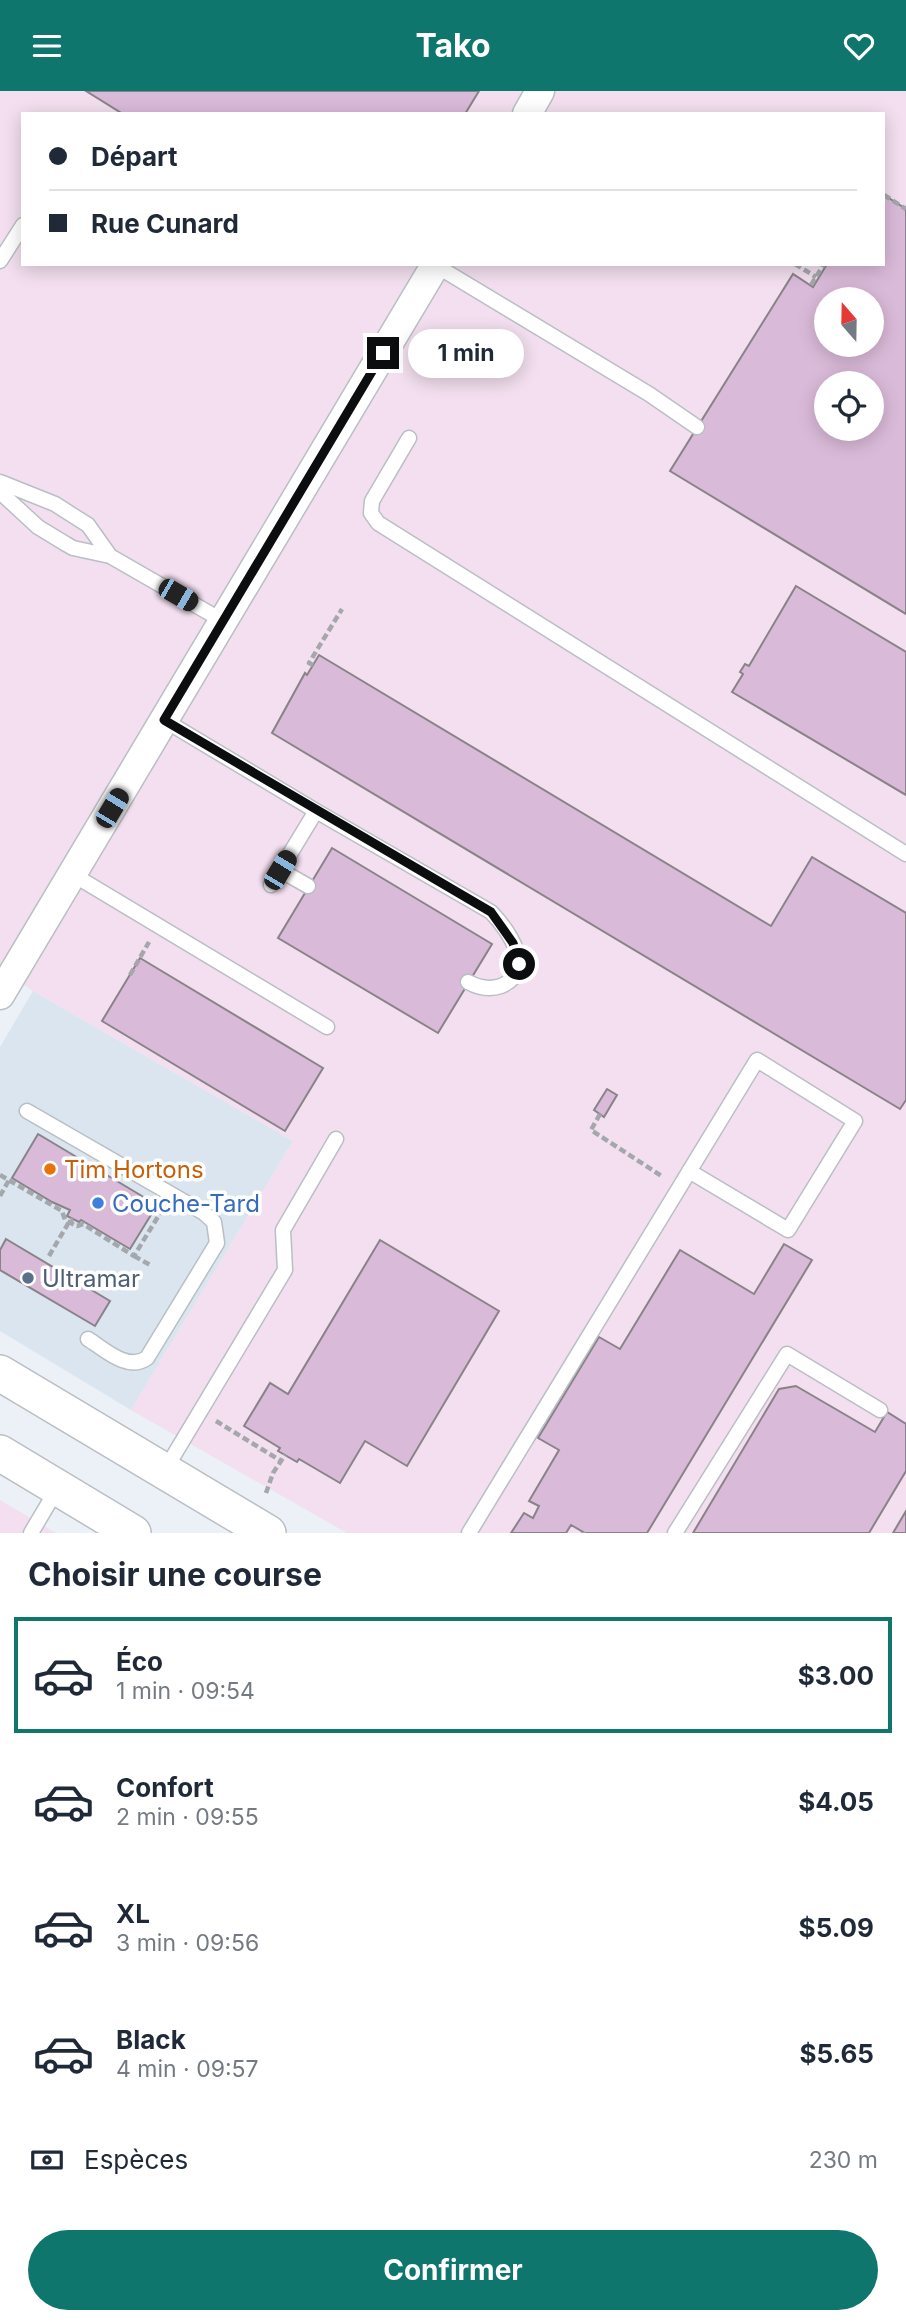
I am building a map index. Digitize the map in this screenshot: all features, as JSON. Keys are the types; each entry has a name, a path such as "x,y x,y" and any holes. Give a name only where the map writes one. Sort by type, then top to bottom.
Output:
{"street":[{"path":"528,112 540,91"},
{"path":"0,995 434,266"},
{"path":"0,1373 268,1533"},
{"path":"0,1453 133,1533"}],"lane":[{"path":"0,261 21,228"},
{"path":"437,266 649,394 698,427"},
{"path":"409,439 372,501 371,513 377,523 906,854"},
{"path":"0,482 55,503 88,525 110,556"},
{"path":"0,492 38,527 66,544 110,556 223,621"},
{"path":"164,720 491,912 499,920 518,953 517,972 511,980 494,988 484,988 468,982"},
{"path":"271,885 316,811"},
{"path":"280,870 309,886"},
{"path":"72,874 327,1027"},
{"path":"469,1533 678,1187 757,1060 855,1121 788,1230 689,1171"},
{"path":"27,1111 204,1213 216,1226 217,1243 146,1358 138,1363 128,1363 88,1339"},
{"path":"165,1471 285,1271 283,1230 336,1139"},
{"path":"675,1533 787,1355 880,1410"},
{"path":"31,1533 58,1487"}],"path":[{"path":"885,196 906,209"},
{"path":"798,266 816,277"},
{"path":"811,285 823,266"},
{"path":"313,665 309,663 342,608"},
{"path":"130,975 140,958"},
{"path":"600,1114 591,1130 678,1187"},
{"path":"0,1175 62,1211 65,1220 71,1220 77,1226 83,1224 152,1266"},
{"path":"0,1196 9,1180"},
{"path":"134,1256 162,1210 160,1201"},
{"path":"49,1256 71,1220"},
{"path":"234,1433 281,1461"},
{"path":"266,1493 267,1485 285,1455"}],"shaded area":[{"path":"0,91 906,91 906,1533 347,1533 131,1410 293,1141 33,991 0,968"},
{"path":"33,991 293,1141 131,1410 0,1331 0,1047"},
{"path":"0,1500 56,1533 0,1533"}],"building":[{"path":"86,91 479,91 466,112 120,112"},
{"path":"885,196 906,209 906,614 670,471 793,274 813,287 826,266 885,266"},
{"path":"796,586 906,652 906,795 732,692 743,674 740,672 745,664 749,666"},
{"path":"319,655 771,926 812,857 906,913 906,1100 900,1109 272,733 305,673 307,675"},
{"path":"332,848 492,944 438,1033 278,938"},
{"path":"140,958 323,1068 285,1131 102,1021"},
{"path":"607,1089 617,1095 604,1117 594,1110"},
{"path":"38,1134 157,1205 130,1249 81,1220 79,1222 67,1216 70,1210 12,1178"},
{"path":"6,1239 110,1301 95,1326 0,1270 0,1250"},
{"path":"380,1240 499,1311 407,1466 365,1441 340,1483 299,1459 297,1462 278,1451 280,1448 244,1426 270,1383 288,1394"},
{"path":"784,1244 812,1260 647,1533 585,1533 571,1525 566,1533 511,1533 524,1513 533,1518 539,1506 529,1501 559,1450 538,1438 599,1337 620,1349 680,1250 754,1294"},
{"path":"796,1386 875,1432 887,1412 906,1424 906,1471 869,1533 693,1533 779,1389"},
{"path":"906,1511 906,1533 893,1533"}],"place":[{"name":"Tim Hortons","path":"50,1169"},
{"name":"Couche-Tard","path":"98,1203"},
{"name":"Ultramar","path":"28,1278"}],"route":[{"path":"383,353 164,720 491,912 513,943 519,964"}]}
